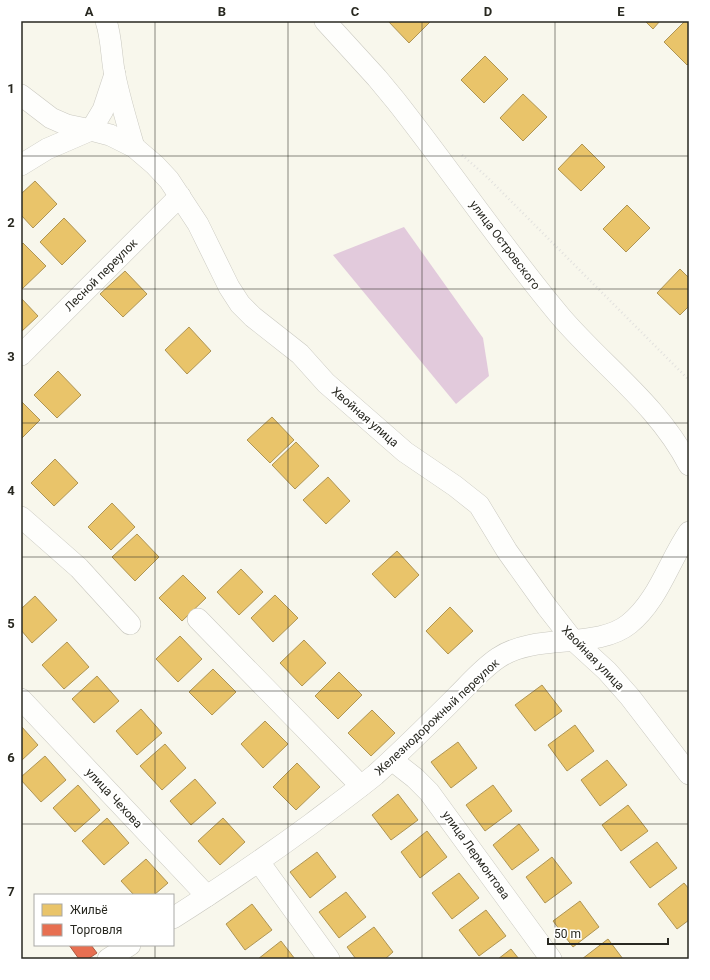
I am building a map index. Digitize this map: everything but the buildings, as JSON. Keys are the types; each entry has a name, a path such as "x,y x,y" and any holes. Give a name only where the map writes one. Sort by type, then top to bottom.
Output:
{"street":[{"path":"106,21 124,115 134,147"},
{"name":"улица Островского","path":"325,21 377,78 405,112 548,301 582,340 641,397 656,415 671,435 689,465"},
{"path":"21,165 47,149 91,130 103,110 115,74"},
{"name":"Хвойная улица","path":"21,94 51,118 67,125 110,135 134,147 155,165 169,180 198,224 229,287 240,304 300,354 326,383 405,452 455,486 479,505 507,551 547,607 572,639 607,671 630,697 689,774"},
{"name":"Лесной переулок","path":"21,355 180,196"},
{"path":"21,517 79,568 130,624"},
{"name":"Железнодорожный переулок","path":"174,917 259,862 361,786 392,760 482,671 499,657 516,649 537,644 600,636 615,632 628,625 648,602 689,532"},
{"path":"198,619 361,786"},
{"name":"улица Чехова","path":"21,699 207,896"},
{"name":"улица Лермонтова","path":"392,760 415,778 429,792 551,959"},
{"path":"259,862 329,959"},
{"path":"108,959 128,946"}],"path":[{"path":"460,154 486,176 689,380"}],"shaded area":[{"path":"404,227 483,338 489,376 456,404 333,255"}]}
